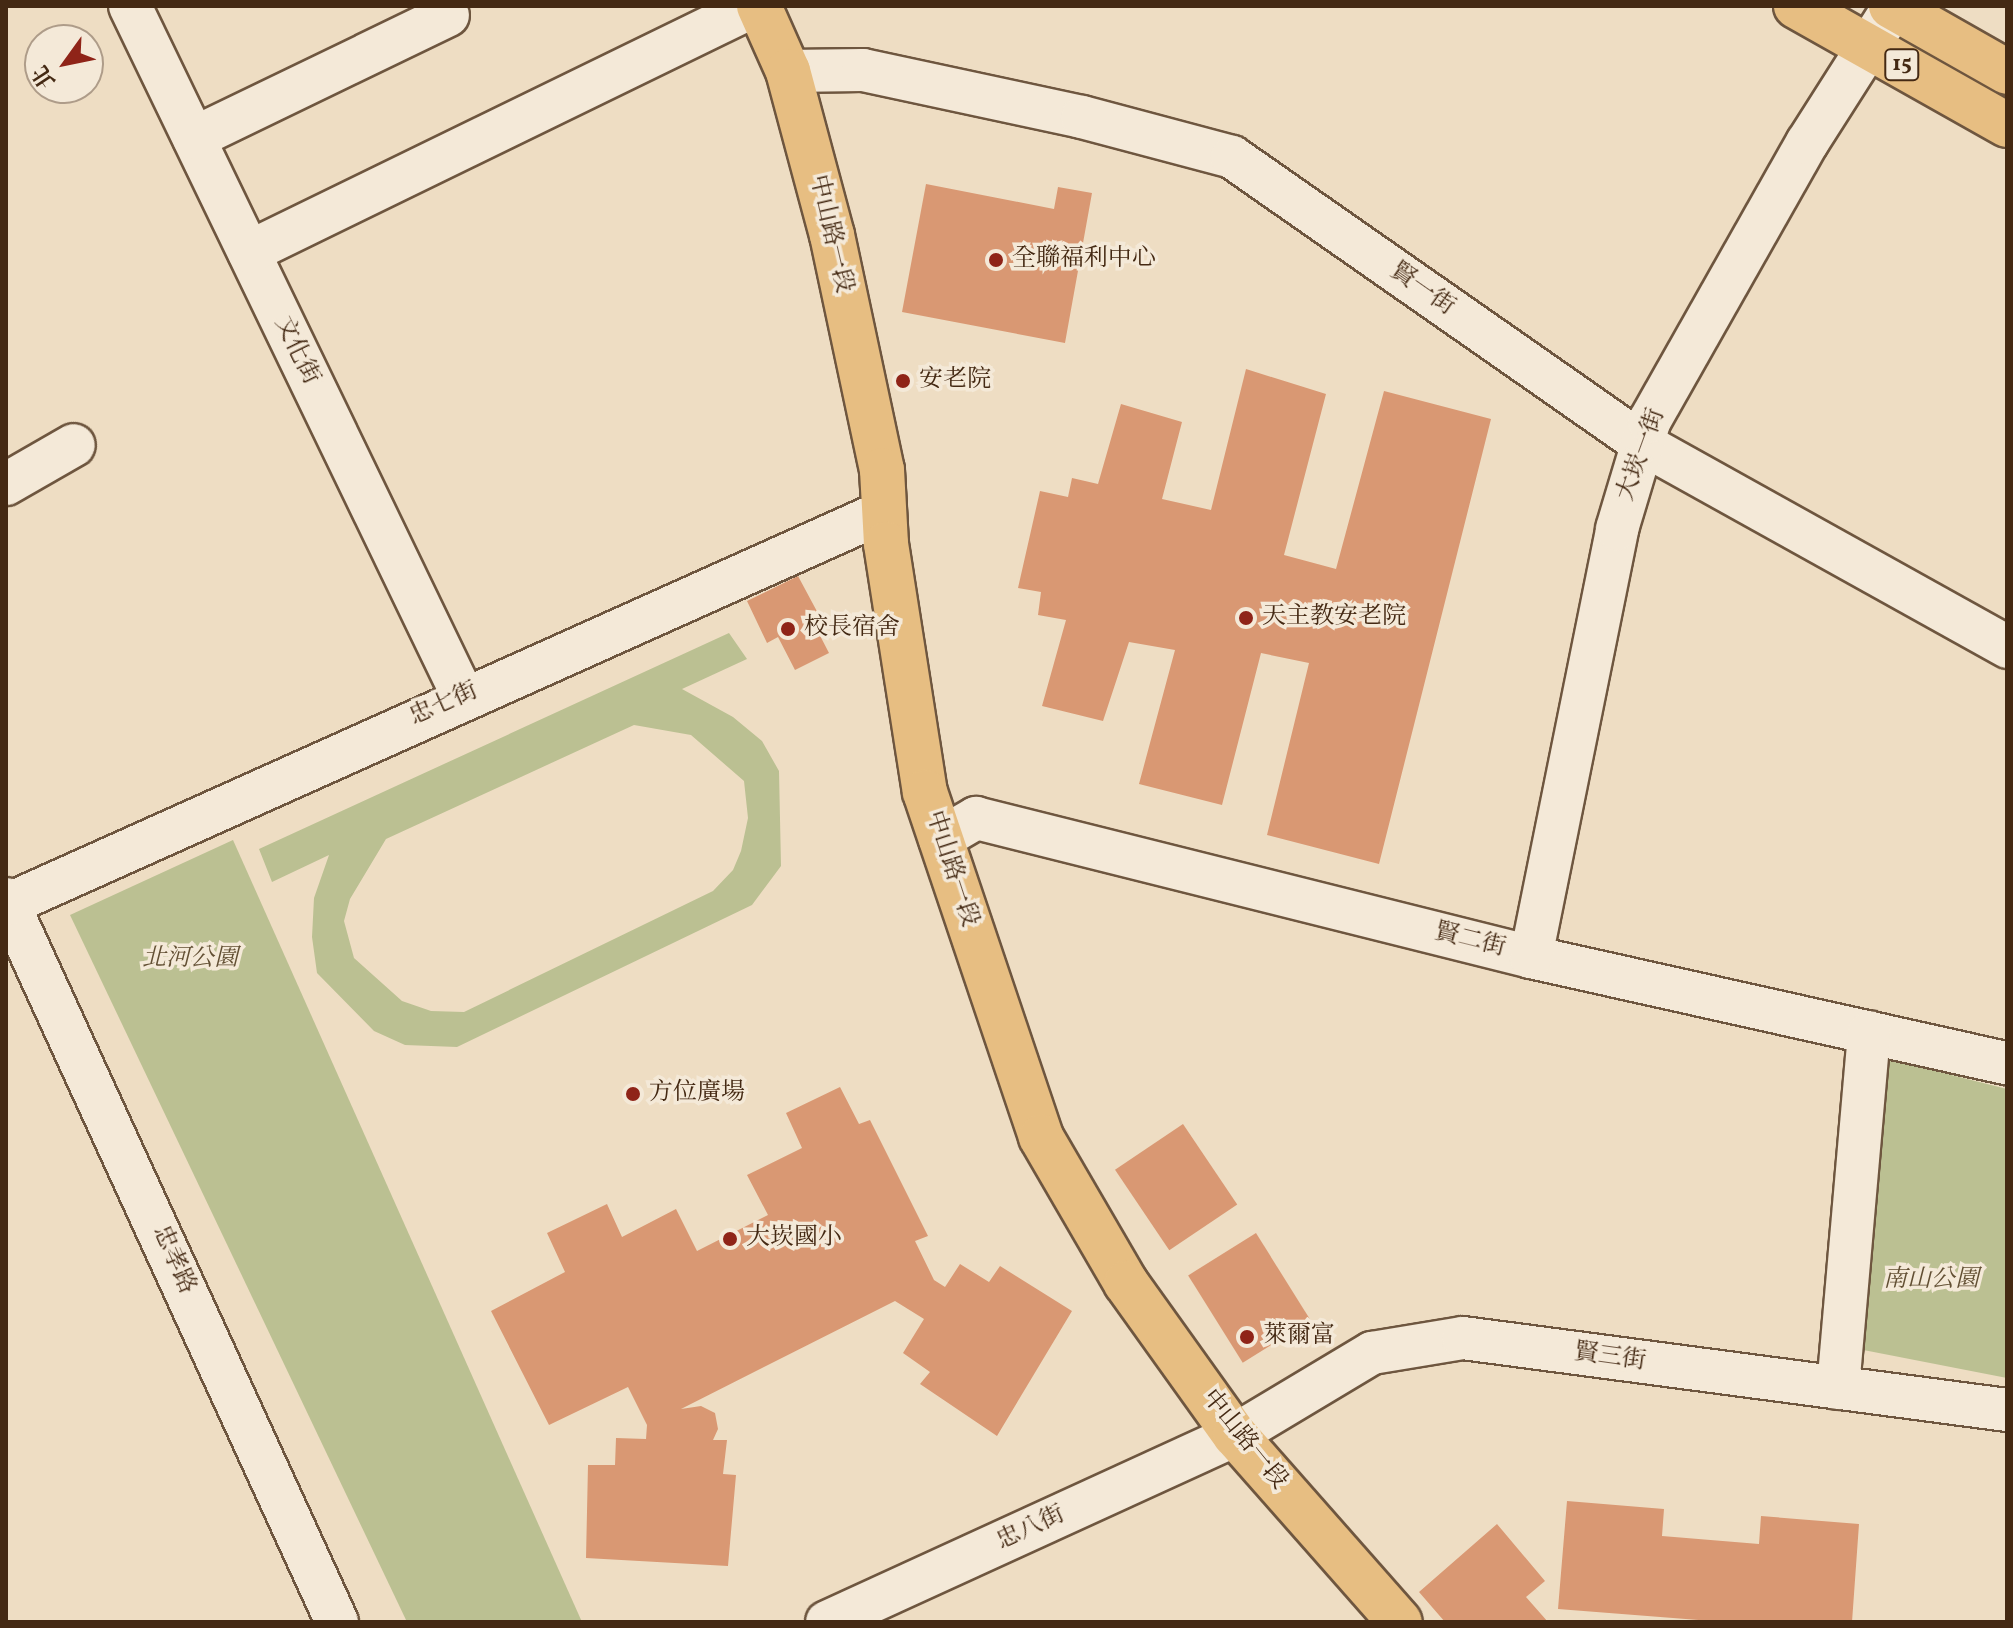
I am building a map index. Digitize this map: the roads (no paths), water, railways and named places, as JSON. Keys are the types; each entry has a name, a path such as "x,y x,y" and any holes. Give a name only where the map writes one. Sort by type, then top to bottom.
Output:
{"main road":[{"name":"中山路一段","path":"756,6 788,71 832,235 882,470 883,512 925,792 1041,1137 1126,1283 1235,1435 1400,1622"},
{"name":"15","path":"1796,6 2007,125"},
{"name":"15","path":"1892,7 2007,72"}],"street":[{"name":"文化街","path":"130,6 463,696"},
{"path":"249,252 756,6"},
{"name":"大崁一街","path":"1531,957 1617,529 1649,422 1807,143 1892,7"},
{"path":"194,138 448,15"},
{"name":"賢一街","path":"788,71 863,70 1082,117 1232,157 1643,444 2007,647"},
{"path":"6,484 74,445"},
{"name":"忠七街","path":"7,902 463,696 883,512"},
{"name":"賢二街","path":"940,839 976,818 1531,957 2007,1063"},
{"name":"忠孝路","path":"7,902 337,1622"},
{"path":"1838,1388 1869,1032"},
{"name":"賢三街","path":"1235,1435 1372,1353 1463,1338 2007,1410"},
{"name":"忠八街","path":"827,1622 1235,1435"}],"place":[{"name":"全聯福利中心","path":"996,260"},
{"name":"安老院","path":"903,381"},
{"name":"天主教安老院","path":"1246,618"},
{"name":"校長宿舍","path":"788,629"},
{"name":"方位廣場","path":"633,1094"},
{"name":"大崁國小","path":"730,1239"},
{"name":"萊爾富","path":"1247,1337"}],"park label":[{"name":"北河公園","path":"190,960"},
{"name":"南山公園","path":"1931,1281"}]}
